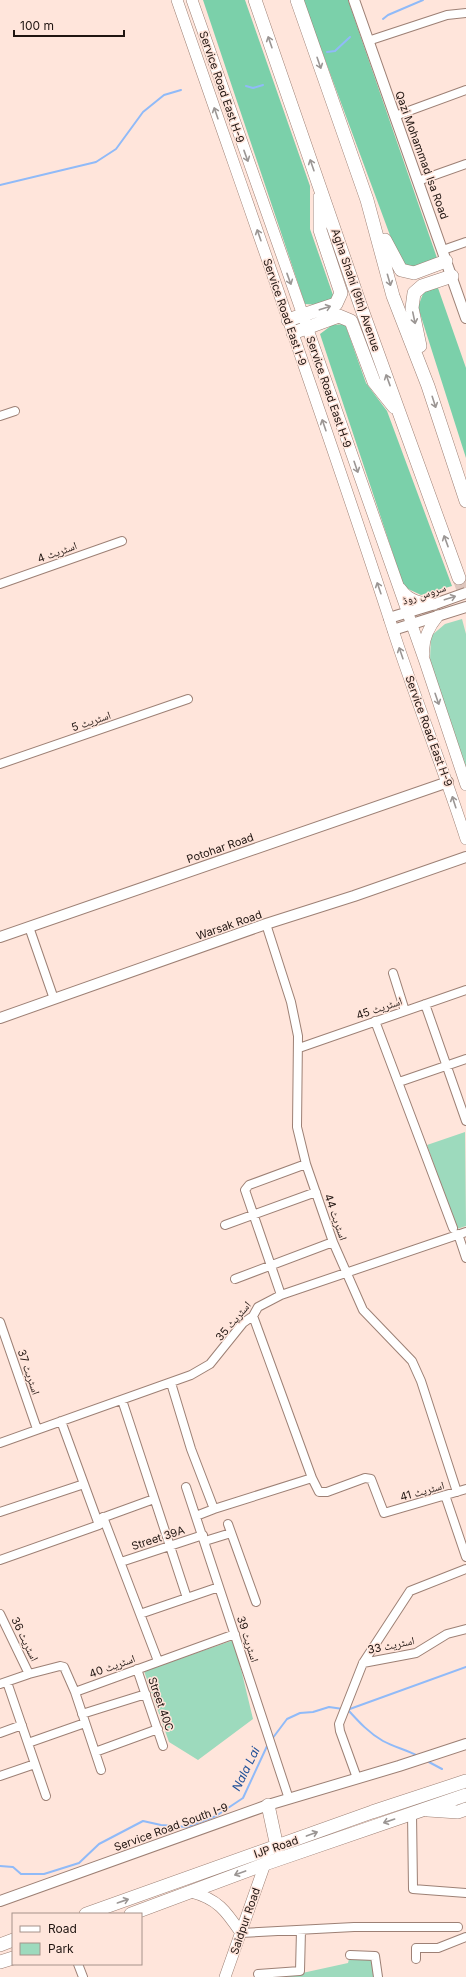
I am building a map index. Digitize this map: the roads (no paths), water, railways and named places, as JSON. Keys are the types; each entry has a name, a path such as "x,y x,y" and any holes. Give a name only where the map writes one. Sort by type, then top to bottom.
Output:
{"main road":[{"name":"Service Road East I-9","path":"177,0 293,333 391,624"},
{"name":"Service Road East H-9","path":"192,0 306,328 408,613 466,785"},
{"name":"Agha Shahi (9th) Avenue","path":"255,0 459,578"},
{"path":"297,0 367,200 393,296 428,386 466,501"},
{"path":"288,320 336,304 341,294 320,230 320,187"},
{"path":"367,200 392,256 401,270 414,273 445,255"},
{"path":"428,386 412,308 414,293 422,286 452,276"},
{"path":"293,333 339,316 351,321 374,382 401,417"},
{"path":"396,582 402,592 412,599 423,603 435,604"},
{"path":"425,662 425,637 430,626 438,616"},
{"name":"Service Road East H-9","path":"391,624 448,782 466,839"},
{"path":"430,1793 466,1773"},
{"name":"IJP Road","path":"89,1913 466,1781"},
{"name":"IJP Road","path":"134,1913 265,1864 466,1795"},
{"path":"268,1806 277,1846"},
{"path":"417,1811 458,1812 466,1809"},
{"name":"Saidpur Road","path":"225,1977 265,1864"},
{"path":"191,1892 207,1896 220,1905 241,1933"},
{"path":"0,1944 12,1940"},
{"path":"0,1962 12,1958"}],"street":[{"name":"Qazi Mohammad Isa Road","path":"354,0 466,316"},
{"path":"368,41 447,15 466,13"},
{"path":"395,116 466,90"},
{"path":"418,181 466,164"},
{"path":"445,255 466,242"},
{"path":"0,416 15,410"},
{"name":"اسٹریٹ 4","path":"0,584 122,541"},
{"name":"سروس روڈ","path":"391,624 408,613 466,593"},
{"path":"391,624 412,625 466,607"},
{"name":"اسٹریٹ 5","path":"0,764 188,699"},
{"name":"Potohar Road","path":"0,936 448,782"},
{"name":"Warsak Road","path":"0,1018 266,924 354,896 466,857"},
{"name":"اسٹریٹ 44","path":"266,924 291,1002 299,1048 297,1127 306,1164 333,1242 362,1310 412,1361 421,1381 457,1492"},
{"path":"28,927 54,999"},
{"path":"393,973 405,1011"},
{"name":"اسٹریٹ 45","path":"299,1048 466,990"},
{"path":"425,1004 448,1066 466,1121"},
{"path":"375,1021 459,1231 466,1258"},
{"path":"399,1082 466,1059"},
{"path":"281,1295 244,1193 246,1187 306,1164"},
{"path":"225,1224 316,1192"},
{"name":"اسٹریٹ 35","path":"0,1443 61,1420 191,1375 210,1364 244,1323 253,1316 258,1307 281,1295 346,1273 459,1231"},
{"path":"235,1279 271,1264 333,1242"},
{"path":"196,1516 214,1508 312,1478 253,1316"},
{"name":"اسٹریٹ 37","path":"0,1322 37,1429"},
{"path":"171,1382 191,1449 214,1508"},
{"path":"122,1400 187,1598"},
{"path":"61,1420 84,1484 121,1562 158,1661"},
{"name":"اسٹریٹ 41","path":"312,1478 319,1492 323,1493 365,1478 371,1479 384,1513 466,1489"},
{"path":"0,1512 84,1484"},
{"name":"اسٹریٹ 39","path":"186,1487 289,1799"},
{"path":"445,1496 466,1557"},
{"path":"100,1518 154,1498"},
{"path":"0,1560 98,1526 100,1518"},
{"path":"228,1524 256,1602"},
{"name":"Street 39A","path":"121,1562 170,1546 231,1533"},
{"path":"357,1778 340,1731 341,1717 363,1663 410,1591 466,1569"},
{"path":"140,1614 219,1587"},
{"name":"اسٹریٹ 36","path":"0,1614 29,1674"},
{"name":"اسٹریٹ 33","path":"363,1663 416,1653 447,1634 466,1630"},
{"name":"اسٹریٹ 40","path":"74,1692 235,1634"},
{"path":"46,1796 22,1725 3,1683 29,1674 62,1666 74,1692 101,1770"},
{"name":"Street 40C","path":"137,1669 163,1746"},
{"path":"82,1714 146,1694"},
{"path":"28,1743 85,1722"},
{"path":"0,1733 22,1725"},
{"path":"95,1752 158,1729"},
{"name":"Service Road South I-9","path":"0,1901 268,1806 466,1744"},
{"path":"0,1776 35,1764"},
{"path":"417,1811 413,1889 466,1893"},
{"path":"241,1933 354,1927 458,1927"},
{"path":"258,1974 300,1971 301,1930"},
{"path":"416,1959 416,1948 438,1948 466,1937"},
{"path":"350,1955 375,1956 378,1977"},
{"path":"78,1965 83,1977"}],"waterway":[{"path":"383,19 388,15 423,0"},
{"path":"327,52 335,51 350,37"},
{"path":"246,86 253,88 263,85"},
{"path":"0,185 96,162 116,149 143,112 164,95 181,90"},
{"name":"Nala Lai","path":"347,1710 466,1667"},
{"name":"Nala Lai","path":"272,1739 287,1719 300,1713 313,1712 329,1707 343,1709"},
{"name":"Nala Lai","path":"349,1711 364,1727 378,1738 418,1756"},
{"name":"Nala Lai","path":"0,1866 13,1867 21,1874 44,1874 79,1863 99,1844 143,1821 161,1825 187,1827 216,1816 243,1798 268,1744"},
{"name":"Nala Lai","path":"427,1761 442,1769"}],"tunnel":[{"path":"459,578 466,598"}]}
